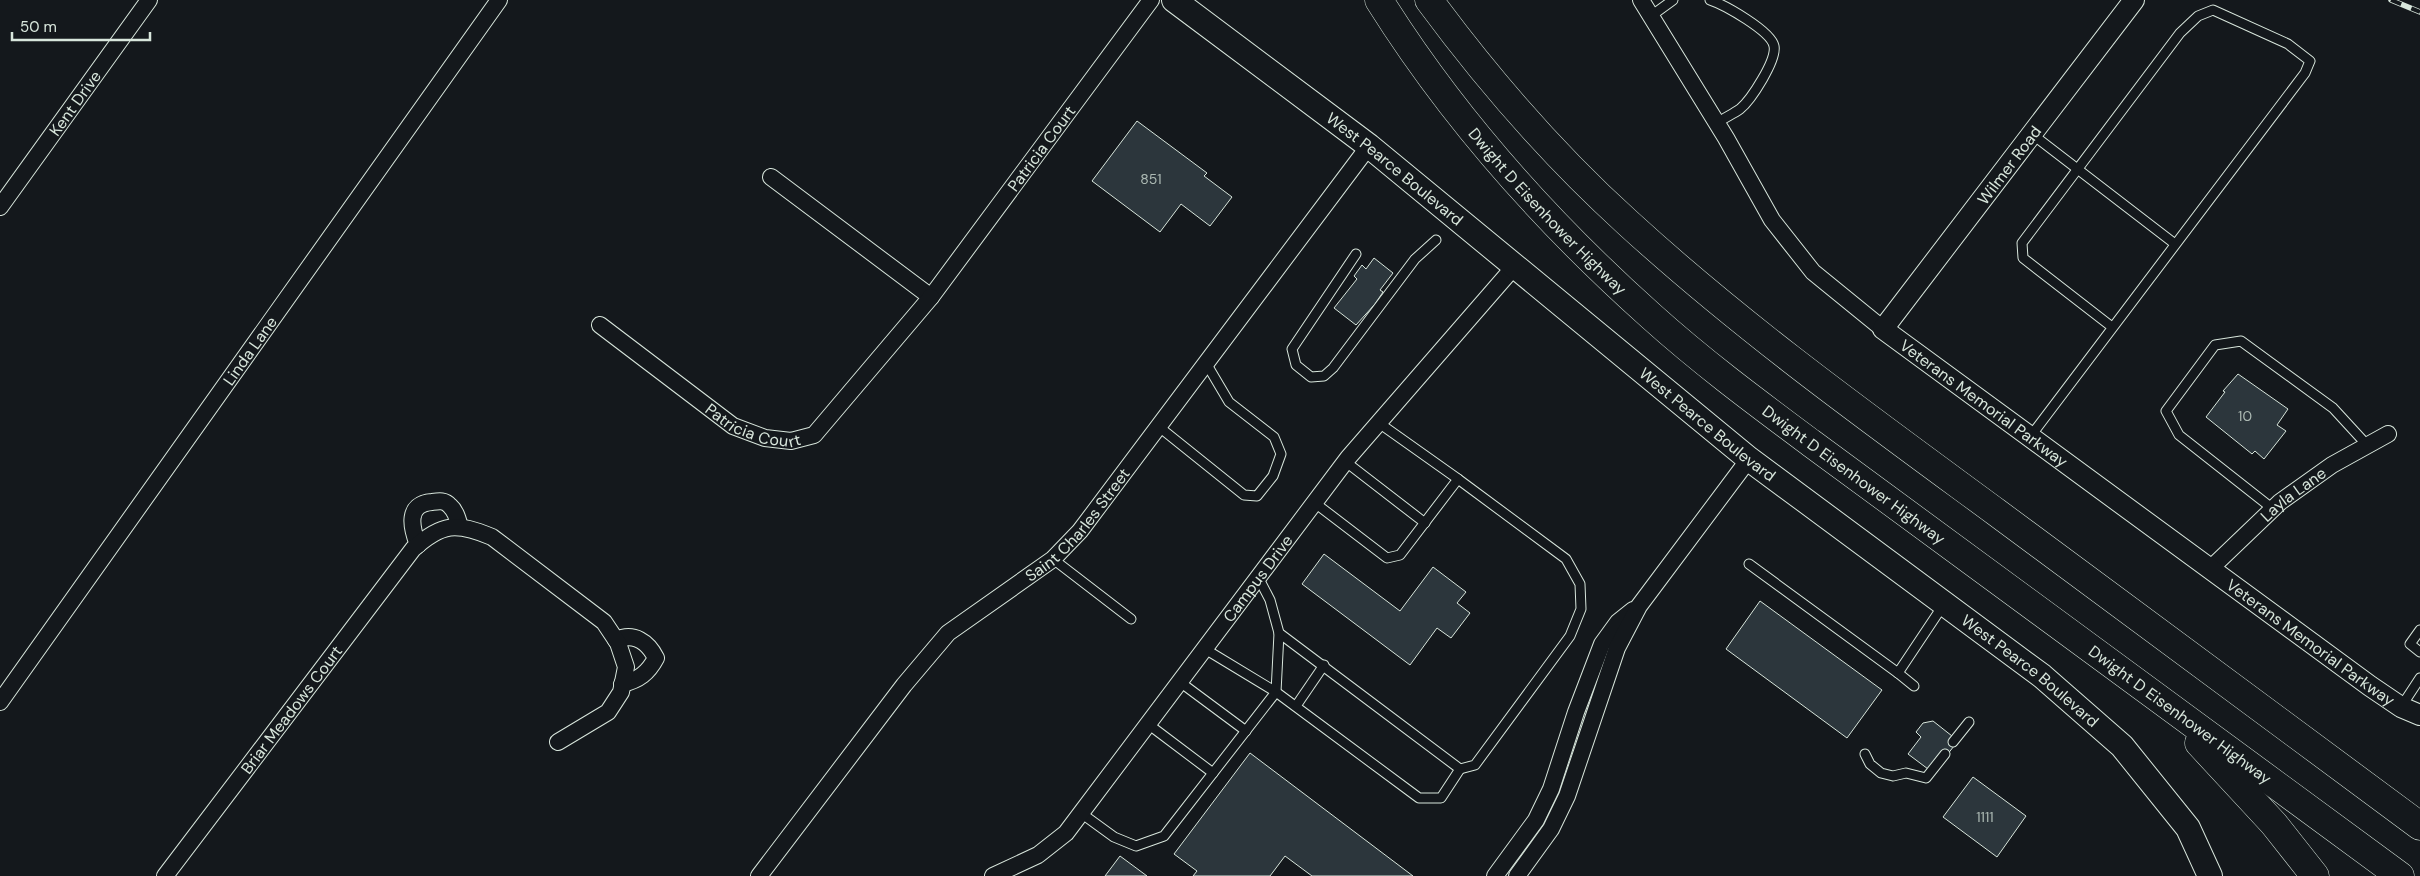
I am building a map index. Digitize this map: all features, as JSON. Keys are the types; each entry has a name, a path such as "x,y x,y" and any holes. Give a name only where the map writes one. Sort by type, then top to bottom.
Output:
{"highway":[{"name":"Dwight D Eisenhower Highway","path":"1378,0 1440,87 1512,176 1556,225 1652,317 1729,382 2400,876"},
{"path":"1429,0 1493,82 1578,174 1662,253 1752,330 1905,446 2420,826"},
{"path":"2161,701 2274,824 2315,876"}],"main road":[{"name":"West Pearce Boulevard","path":"1174,0 1369,146 1514,268 1749,459 2042,676 2122,746 2188,828 2210,876"}],"street":[{"name":"Kent Drive","path":"0,207 149,0"},
{"name":"Linda Lane","path":"0,702 499,0"},
{"name":"Patricia Court","path":"600,324 733,426 765,438 791,441 814,435 931,297 1150,0"},
{"name":"Veterans Memorial Parkway","path":"1641,0 1717,123 1772,220 1813,272 1883,329 2210,569 2401,706 2420,715"},
{"name":"Wilmer Road","path":"1883,329 2134,0"},
{"name":"Saint Charles Street","path":"759,876 904,685 948,633 1053,559 1080,531 1369,146"},
{"path":"771,178 931,297"},
{"name":"Campus Drive","path":"994,876 1038,855 1066,833 1346,462 1514,268"},
{"name":"Layla Lane","path":"2210,569 2273,509 2332,465 2388,434"},
{"path":"1517,876 1550,829 1567,796 1617,648 1639,606 1749,459"},
{"path":"418,545 411,527 413,513 423,503 442,501 450,505 455,512 460,527"},
{"name":"Briar Meadows Court","path":"166,876 428,534 446,528 460,527 471,528 492,537 604,622 616,640 626,667 621,692 608,712 558,742"},
{"path":"1495,876 1536,820 1551,789 1576,712 1602,644 1618,622 1639,606"},
{"path":"616,640 634,638 649,645 656,658 649,671 635,681 622,684"},
{"path":"1576,712 1593,718"}],"lane":[{"path":"1651,16 1673,0"},
{"path":"1710,0 1754,25 1770,37 1774,45 1775,55 1750,99 1739,110 1717,123"},
{"path":"2030,437 2304,73 2310,61 2288,44 2213,10 2198,16 2180,33 2022,243 2023,258 2112,327"},
{"path":"2032,134 2175,244"},
{"path":"1356,254 1292,349 1296,366 1310,376 1324,376 1333,368 1415,258 1436,240"},
{"path":"2273,509 2179,435 2166,411 2215,346 2241,341 2333,408 2367,445"},
{"path":"1158,426 1244,496 1257,496 1273,476 1281,454 1274,438 1229,402 1206,363"},
{"path":"1205,648 1296,706 1419,798 1441,798 1460,769 1475,765 1570,636 1580,609 1580,584 1566,558 1379,423"},
{"path":"1346,462 1425,523"},
{"path":"1314,503 1387,558 1400,556 1458,479"},
{"path":"1053,559 1131,619"},
{"path":"1749,564 1914,686"},
{"path":"1081,813 1114,837 1136,846 1164,836 1276,692 1279,633 1270,600 1258,578"},
{"path":"1898,673 1944,604"},
{"path":"2420,630 2410,644 2420,652"},
{"path":"1279,633 1460,769"},
{"path":"1296,706 1324,665"},
{"path":"2401,706 2420,678"},
{"path":"1180,682 1246,731"},
{"path":"1954,742 1968,722"},
{"path":"1148,724 1213,773"},
{"path":"1865,754 1870,764 1881,773 1893,776 1906,773 1926,778 1945,754"}],"building":[{"path":"1137,121 1207,173 1204,176 1232,197 1210,226 1181,204 1160,232 1092,181"},
{"path":"1374,258 1393,273 1380,290 1383,292 1375,304 1356,325 1334,308 1357,279 1354,276 1362,265 1366,269"},
{"path":"2238,374 2288,409 2277,425 2286,431 2264,459 2255,451 2252,454 2206,417 2225,392 2223,391"},
{"path":"1324,554 1400,611 1433,567 1466,592 1457,603 1470,613 1451,638 1437,628 1410,665 1302,584"},
{"path":"1760,601 1882,690 1847,738 1726,649"},
{"path":"1933,721 1952,736 1954,746 1947,755 1942,751 1928,769 1908,754 1921,737 1916,732 1923,723"},
{"path":"1250,753 1413,876 1312,876 1285,856 1270,876 1193,876 1197,871 1174,854"},
{"path":"1973,777 2026,816 1997,857 1943,817"},
{"path":"1120,856 1147,876 1105,876"}],"railway":[{"path":"2391,0 2420,12"}]}
